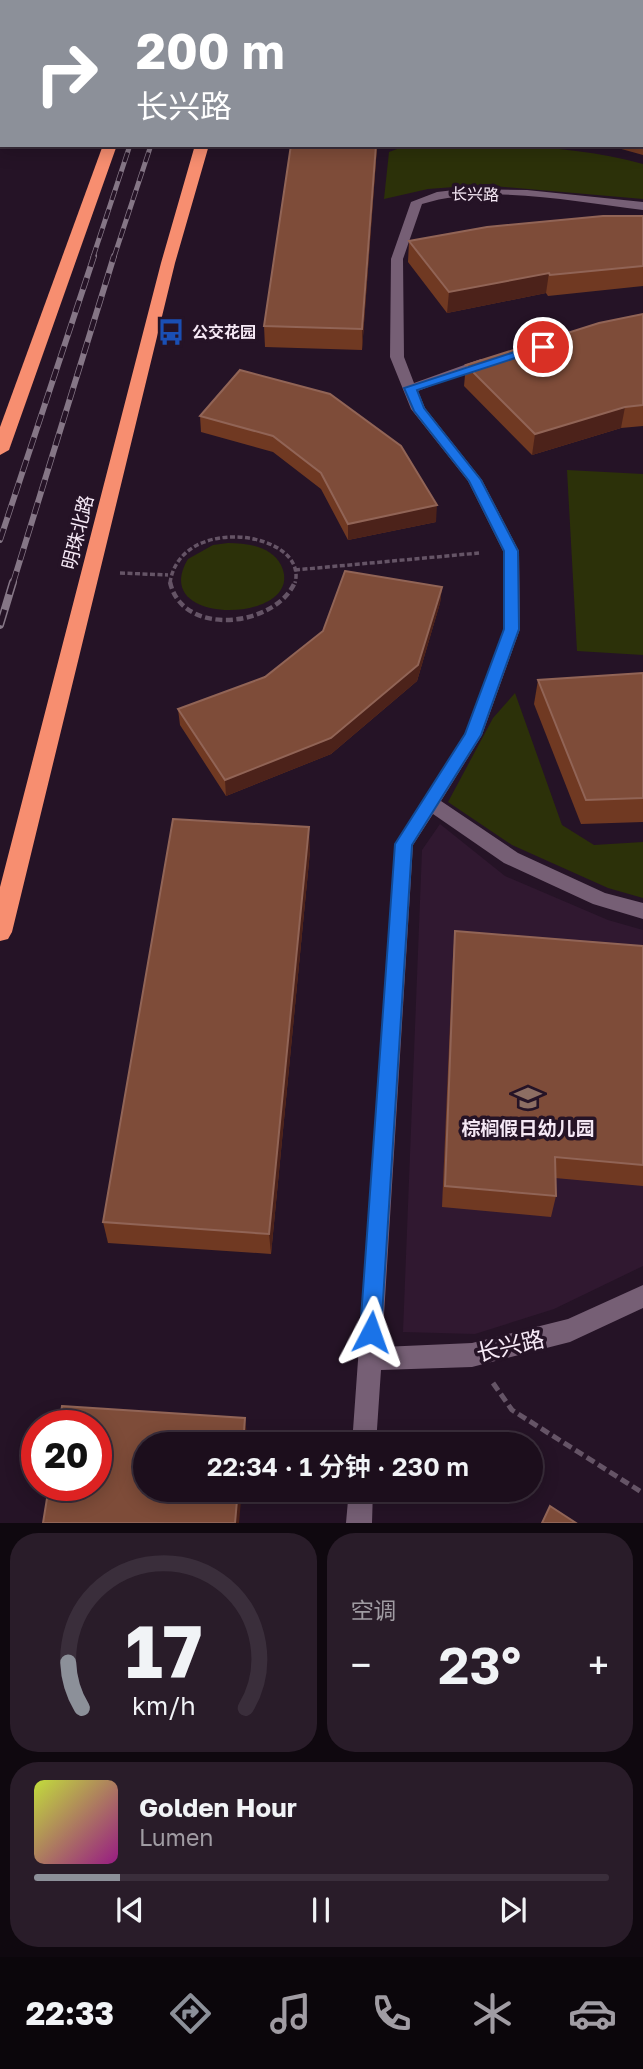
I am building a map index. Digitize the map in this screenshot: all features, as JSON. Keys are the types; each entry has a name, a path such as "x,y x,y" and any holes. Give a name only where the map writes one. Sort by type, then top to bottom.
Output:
{"highway":[{"path":"0,450 109,147"},
{"name":"明珠北路","path":"0,932 168,263 201,147"}],"lane":[{"name":"长兴路","path":"365,1432 404,844 473,735 512,629 511,551 475,480 418,409 397,356 397,259 417,202 430,195 487,192 643,206"},
{"path":"410,388 504,357"},
{"path":"430,803 511,858 600,899 643,911"},
{"name":"长兴路","path":"369,1359 472,1355 570,1330 643,1296"},
{"path":"359,1523 360,1502"}],"path":[{"path":"219,536 259,538 277,545 289,556 296,570 295,584 281,603 254,617 233,620 211,618 192,612 178,601 169,589 168,575 173,562 184,550 219,536"},
{"path":"296,570 511,551"},
{"path":"89,572 168,575"},
{"path":"472,1355 512,1410 643,1493"}],"shaded area":[{"name":"棕榈假日幼儿园","path":"440,824 505,876 608,920 643,930 643,1266 554,1309 475,1334 403,1332 422,850"}],"green space":[{"path":"403,147 527,147 614,157 643,164 643,199 481,185 428,189 384,199 389,152"},
{"path":"567,470 643,474 643,655 577,651"},
{"path":"228,543 258,547 277,559 281,565 283,584 272,598 253,607 229,610 206,607 189,598 181,582 188,559 213,545"},
{"path":"515,693 562,825 594,845 643,842 643,898 608,888 512,845 448,802 493,718"}],"building":[{"path":"291,147 376,147 362,329 264,326"},
{"path":"603,216 643,216 643,266 549,273 449,292 409,241 487,227"},
{"path":"643,314 643,405 625,407 535,434 466,365 599,323"},
{"path":"240,370 330,394 401,446 437,505 348,524 321,473 273,436 200,416"},
{"path":"345,571 442,587 418,665 331,738 225,780 178,709 265,677 323,631"},
{"path":"643,673 643,798 586,800 538,680"},
{"path":"173,819 309,827 269,1234 103,1222"},
{"path":"455,931 643,946 643,1165 555,1157 556,1196 445,1186"},
{"path":"62,1406 245,1418 244,1432 133,1432 133,1502 237,1502 235,1523 43,1523 47,1501 112,1501 112,1410 61,1410"},
{"path":"550,1506 576,1523 542,1523"}],"railway":[{"path":"93,257 129,147"},
{"path":"114,257 150,147"},
{"path":"0,540 94,256"},
{"path":"13,583 114,256"},
{"path":"0,625 13,582"}],"place":[{"name":"公交花园","path":"171,332"},
{"name":"棕榈假日幼儿园","path":"528,1098"}],"route":[{"path":"371,1332 404,844 473,735 512,629 511,551 475,480 418,409 410,388 543,347"}]}
